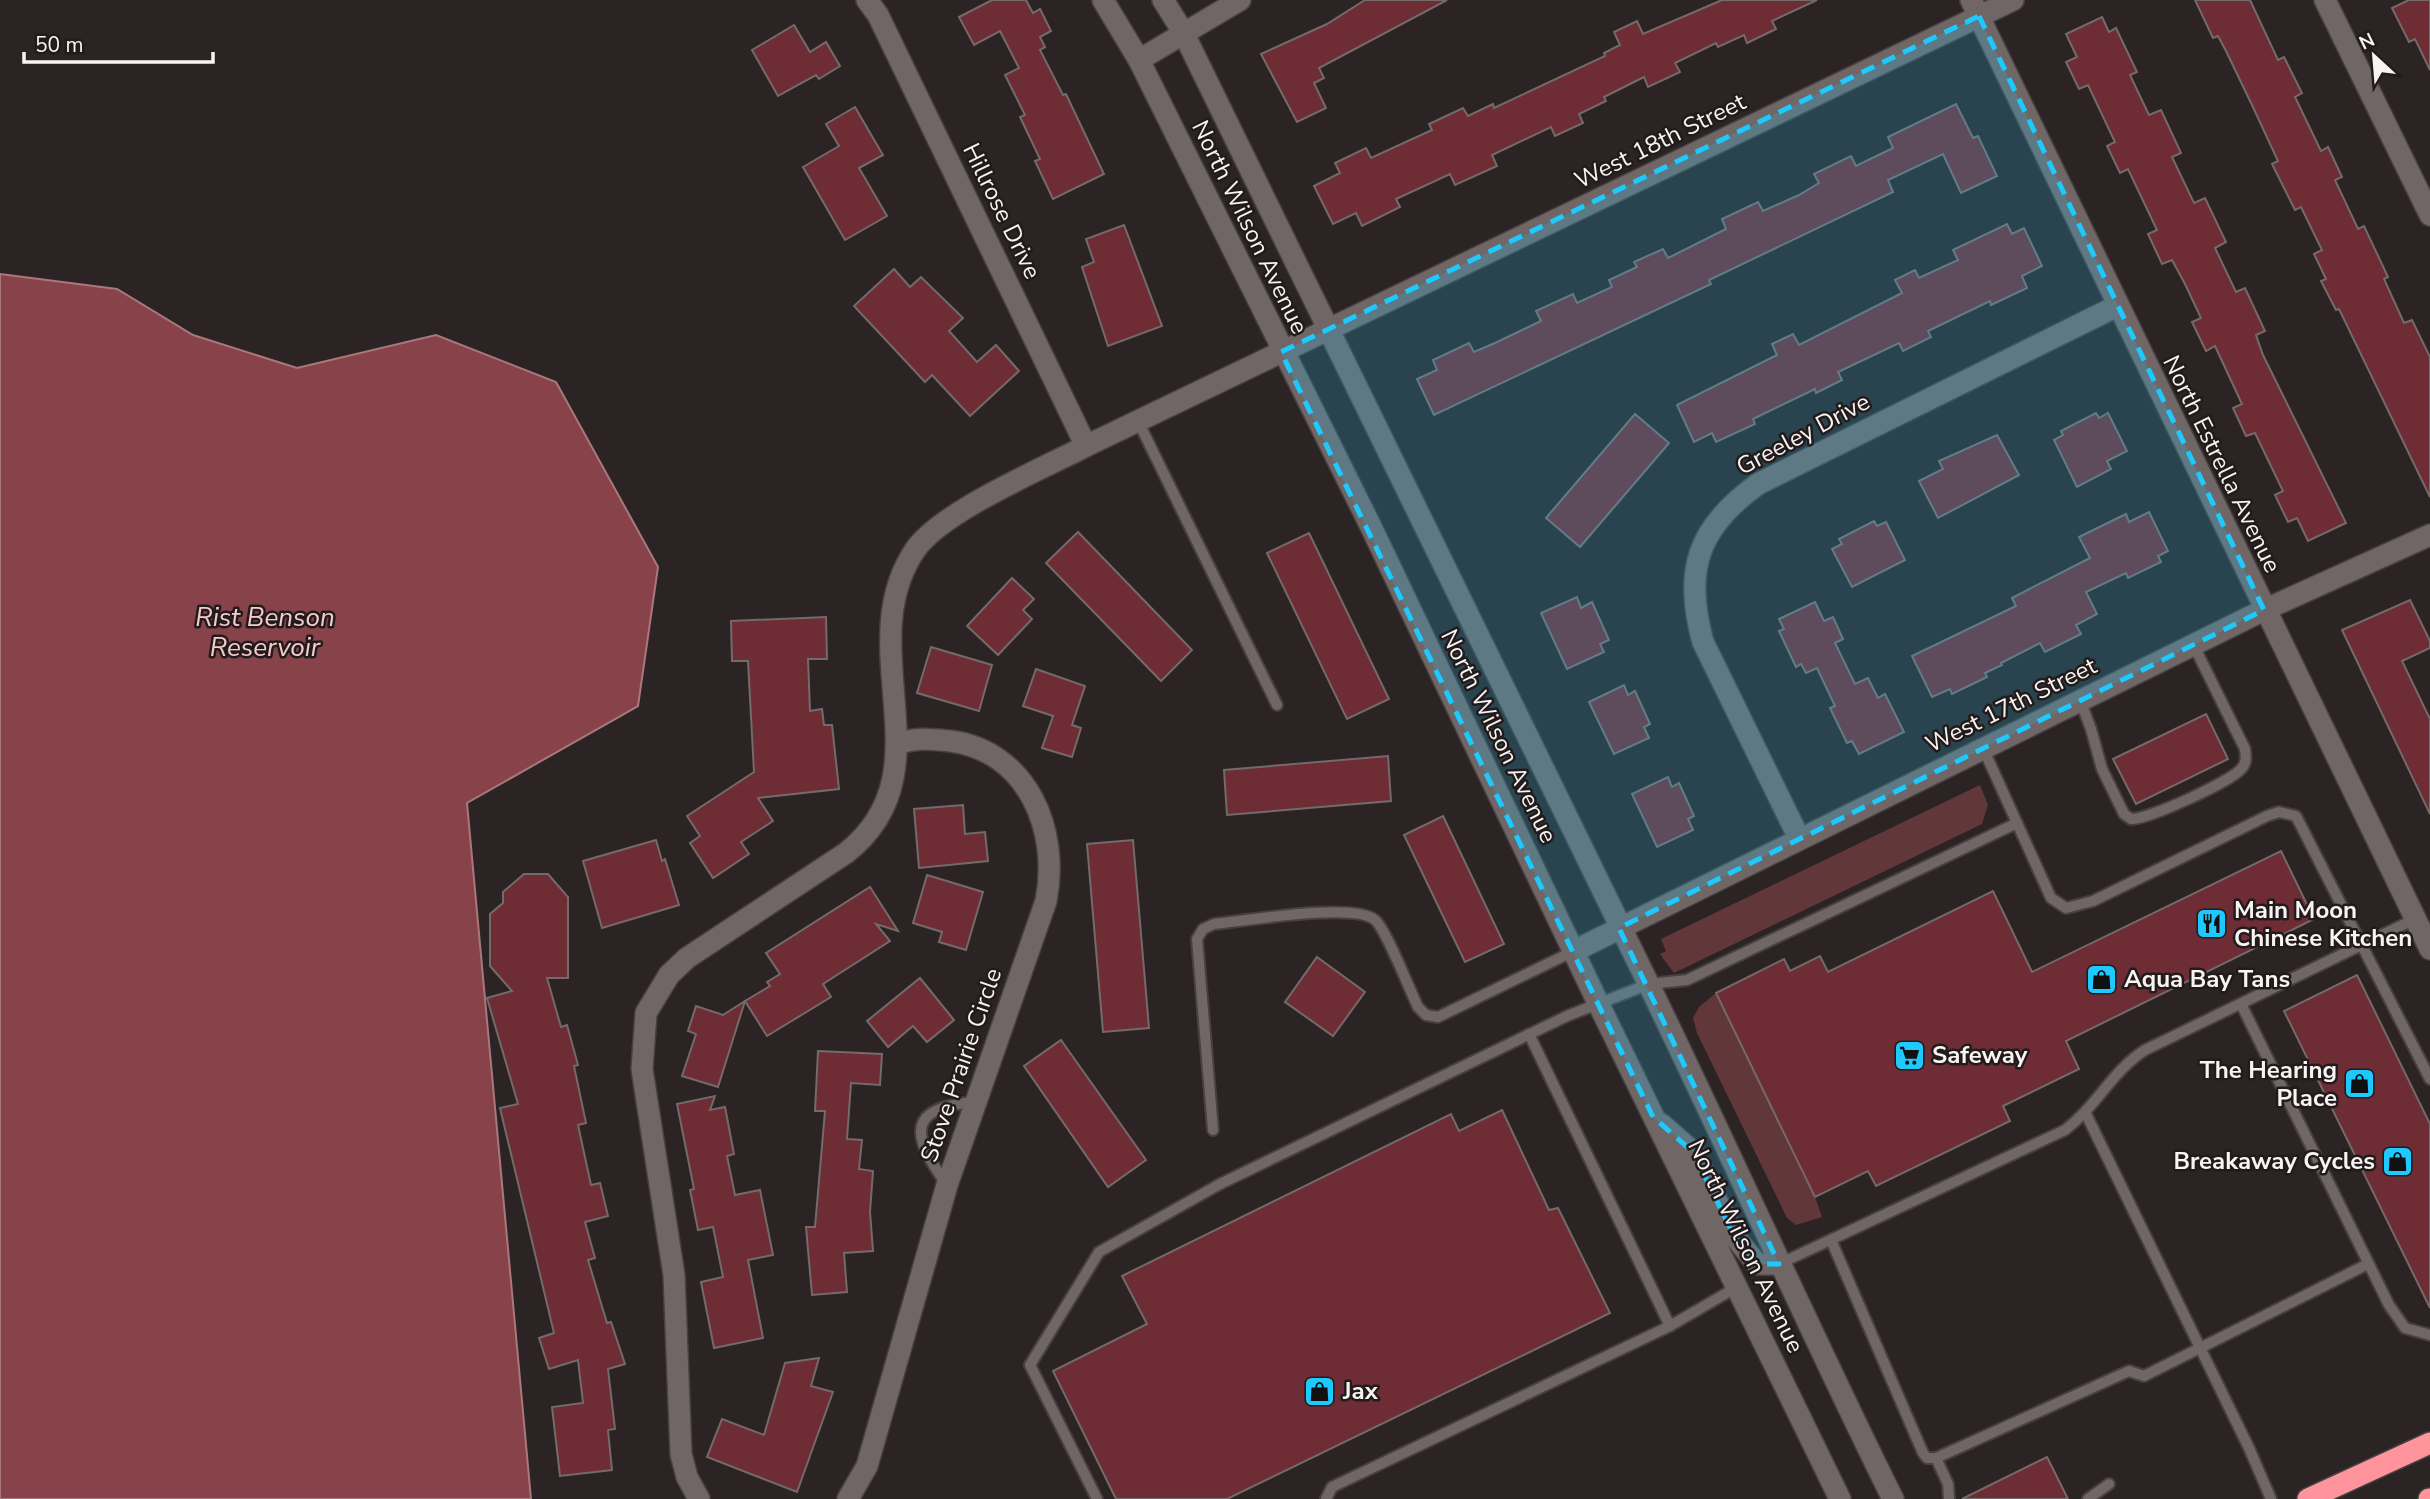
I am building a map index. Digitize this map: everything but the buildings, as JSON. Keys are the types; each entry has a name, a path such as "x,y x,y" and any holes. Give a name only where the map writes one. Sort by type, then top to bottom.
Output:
{"highway":[{"path":"2308,1499 2430,1443"}],"street":[{"name":"Hillrose Drive","path":"867,0 878,15 1086,446"},
{"name":"North Wilson Avenue","path":"1103,0 1139,60 1281,352 1372,529 1598,1005 1840,1499"},
{"name":"North Wilson Avenue","path":"1163,0 1184,32 1329,328 1648,985 1779,1265 1893,1499"},
{"path":"1139,60 1240,0"},
{"name":"West 18th Street","path":"1281,352 1975,8 2013,0"},
{"path":"2325,0 2430,215"},
{"name":"North Estrella Avenue","path":"1975,8 2430,949"},
{"name":"Greeley Drive","path":"1799,838 1703,642 1696,615 1693,575 1706,538 1718,518 1758,484 2117,306"},
{"path":"699,1499 687,1477 681,1454 674,1275 642,1069 646,1013 668,975 687,958 859,843 883,811 893,785 897,744 890,644 893,607 901,577 916,549 941,524 1086,446 1281,352"},
{"name":"West 17th Street","path":"1574,951 2193,644 2430,535"},
{"name":"Stove Prairie Circle","path":"848,1499 867,1466 947,1185 1045,901 1051,876 1048,836 1035,798 1004,764 961,743 918,737 897,744"},
{"path":"1653,1117 1693,1152 1734,1236 1757,1264 1779,1265"}],"lane":[{"path":"1138,421 1277,705"},
{"path":"2080,700 2102,769 2124,814 2131,819 2150,817 2237,773 2246,759 2245,749 2193,644"},
{"path":"1983,748 2051,898 2057,905 2073,908 2267,816 2289,812 2301,822 2430,1079"},
{"path":"1097,1499 1030,1366 1099,1252 1220,1184 1529,1034 1648,985 1687,980 2017,823"},
{"path":"1213,1130 1197,939 1203,929 1214,924 1328,912 1357,912 1375,920 1418,1007 1426,1016 1438,1017 1574,951"},
{"path":"1779,1265 2065,1130 2086,1114 2130,1060 2415,919"},
{"path":"2241,1004 2389,1306 2405,1328 2430,1335"},
{"path":"1529,1034 1670,1326"},
{"path":"947,1185 923,1149 919,1134 923,1121 951,1104 976,1102"},
{"path":"2086,1114 2201,1348 2271,1499"},
{"path":"1831,1240 1927,1458 1936,1458 2129,1371 2144,1376 2368,1264"},
{"path":"1326,1499 1332,1486 1670,1326 1737,1287"},
{"path":"1936,1458 1948,1485 1949,1499"},
{"path":"2088,1499 2109,1484"}],"highlighted area":[{"path":"1979,16 2264,610 1619,928 1779,1264 1757,1264 1734,1236 1693,1152 1653,1117 1281,352"}],"shaded area":[{"path":"1980,785 1988,805 1982,824 1674,973 1660,954 1666,951 1661,939"},
{"path":"1716,993 1815,1197 1822,1217 1796,1225 1787,1218 1697,1033 1693,1018 1699,1007"}],"water":[{"name":"Rist Benson Reservoir","path":"0,274 117,289 193,335 297,368 436,335 556,382 658,567 638,706 467,803 531,1499 0,1499"}],"place":[{"name":"Main Moon Chinese Kitchen","path":"2211,924"},
{"name":"Aqua Bay Tans","path":"2101,979"},
{"name":"Safeway","path":"1909,1055"},
{"name":"The Hearing Place","path":"2360,1084"},
{"name":"Breakaway Cycles","path":"2398,1161"},
{"name":"Jax","path":"1320,1391"}]}
